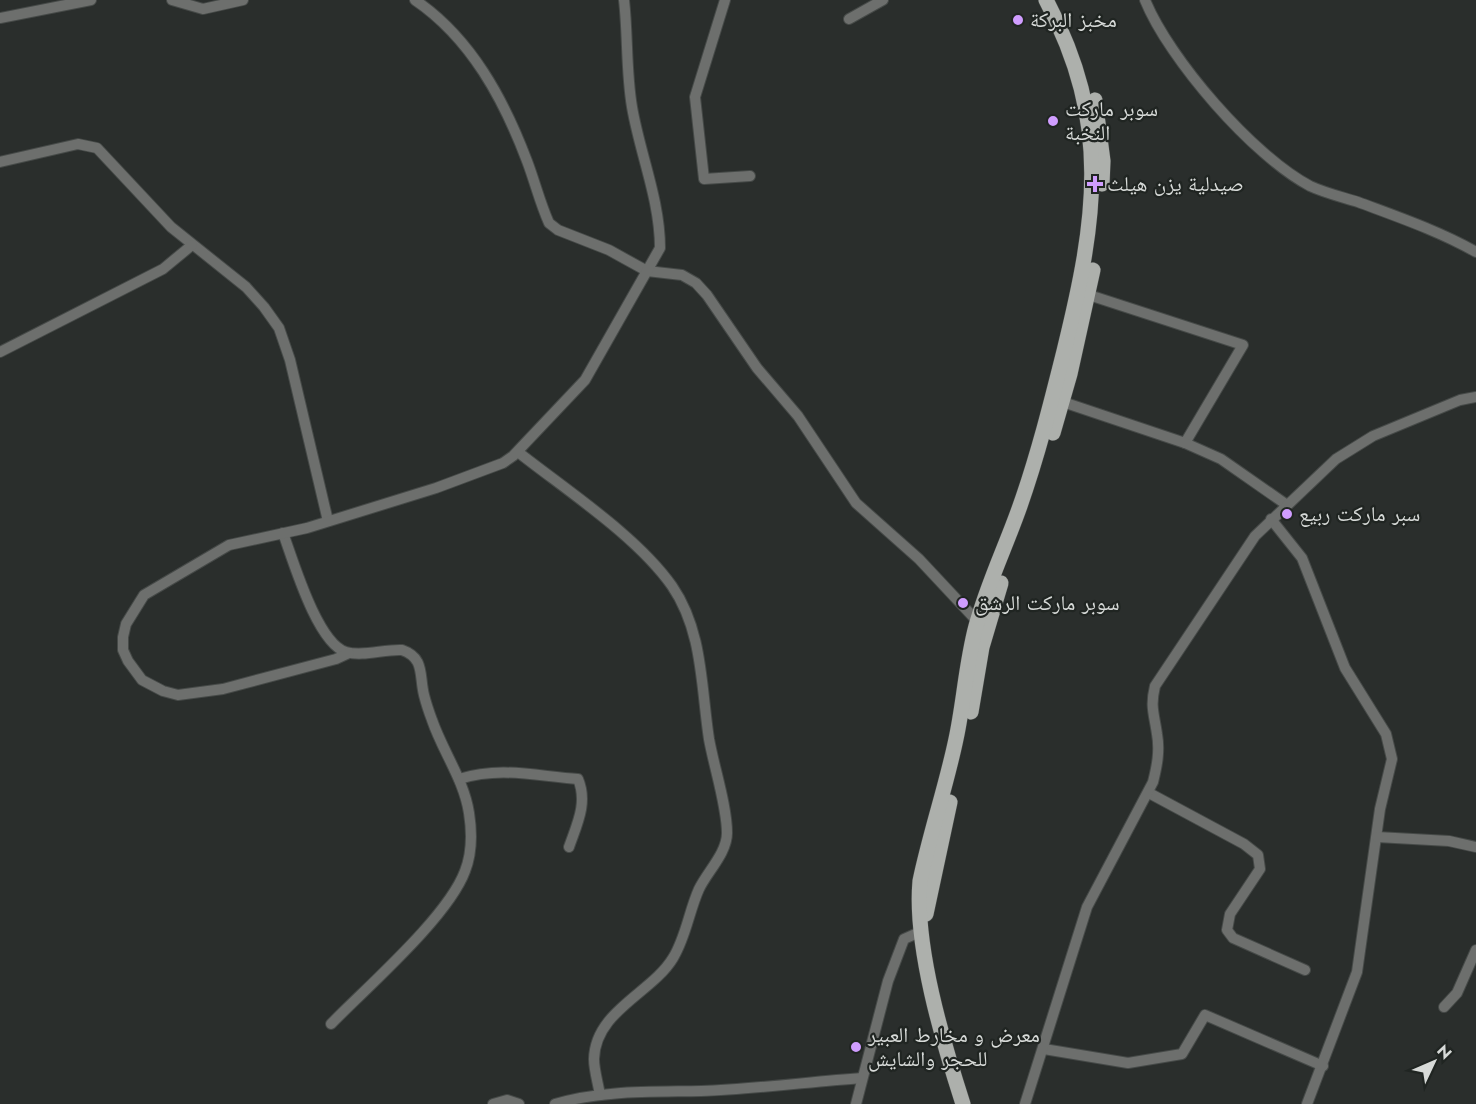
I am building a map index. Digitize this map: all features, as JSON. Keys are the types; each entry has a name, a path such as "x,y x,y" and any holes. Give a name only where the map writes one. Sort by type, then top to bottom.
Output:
{"main road":[{"path":"963,1104 938,1015 922,931 983,623 1044,466 1088,250 1092,205 1092,165 1087,109 1073,57 1046,0"},
{"path":"1056,0 1079,49 1092,88 1100,122 1103,160 1099,238 1089,295 1057,400"}],"street":[{"path":"0,18 91,0"},
{"path":"172,0 203,9 243,0"},
{"path":"415,0 445,25 468,50 486,76 508,114 549,223 558,230 609,250 647,271 682,275 696,284 707,295 757,368 798,416 856,503 920,559 983,623"},
{"path":"331,1024 424,929 453,893 465,871 470,851 471,831 464,787 437,735 424,695 420,664 416,658 402,651 349,653 336,659 223,689 178,694 163,691 141,680 123,650 126,624 144,595 229,544 328,521 436,488 503,463 518,452 585,380 660,248 660,230 632,105 624,0"},
{"path":"725,0 695,97 704,179 750,176"},
{"path":"849,19 883,0"},
{"path":"1145,0 1153,21 1194,77 1240,130 1269,158 1312,187 1450,237 1474,248"},
{"path":"0,162 78,144 97,148 113,162 135,191 192,245 246,287 279,328 298,388 328,521"},
{"path":"0,352 163,269 192,245"},
{"path":"1089,295 1243,345 1185,443"},
{"path":"1024,1104 1044,1049 1072,949 1087,907 1149,793 1158,760 1157,734 1151,714 1155,686 1238,558 1271,519 1336,459 1373,436 1460,400 1476,397"},
{"path":"1057,400 1185,443 1221,459 1287,505"},
{"path":"518,452 635,546 658,568 686,610 697,641 709,738 727,833 722,849 699,890 676,954 667,968 606,1024 597,1042 594,1058 600,1095"},
{"path":"1271,519 1302,558 1345,668 1375,713 1391,745 1392,759 1377,837 1357,972 1307,1104"},
{"path":"283,533 321,625 335,645 349,653"},
{"path":"459,778 474,774 511,771 578,780 584,798 569,847"},
{"path":"1149,793 1244,844 1258,855 1260,869 1230,914 1227,930 1233,938 1305,970"},
{"path":"1377,837 1449,841 1476,847"},
{"path":"856,1104 888,981 904,939 922,931"},
{"path":"1444,1007 1457,993 1476,950"},
{"path":"1044,1049 1128,1063 1182,1054 1205,1015 1323,1066"},
{"path":"555,1104 600,1095 664,1089 700,1091 862,1078"},
{"path":"493,1104 507,1100 519,1104"}],"place":[{"name":"مخبز البركة","path":"1018,20"},
{"name":"سوبر ماركت النخبة","path":"1053,121"},
{"name":"صيدلية يزن هيلث","path":"1095,184"},
{"name":"سبر ماركت ربيع","path":"1287,514"},
{"name":"سوبر ماركت الرشق","path":"963,603"},
{"name":"معرض و مخارط العبير للحجر والشايش","path":"856,1047"}]}
